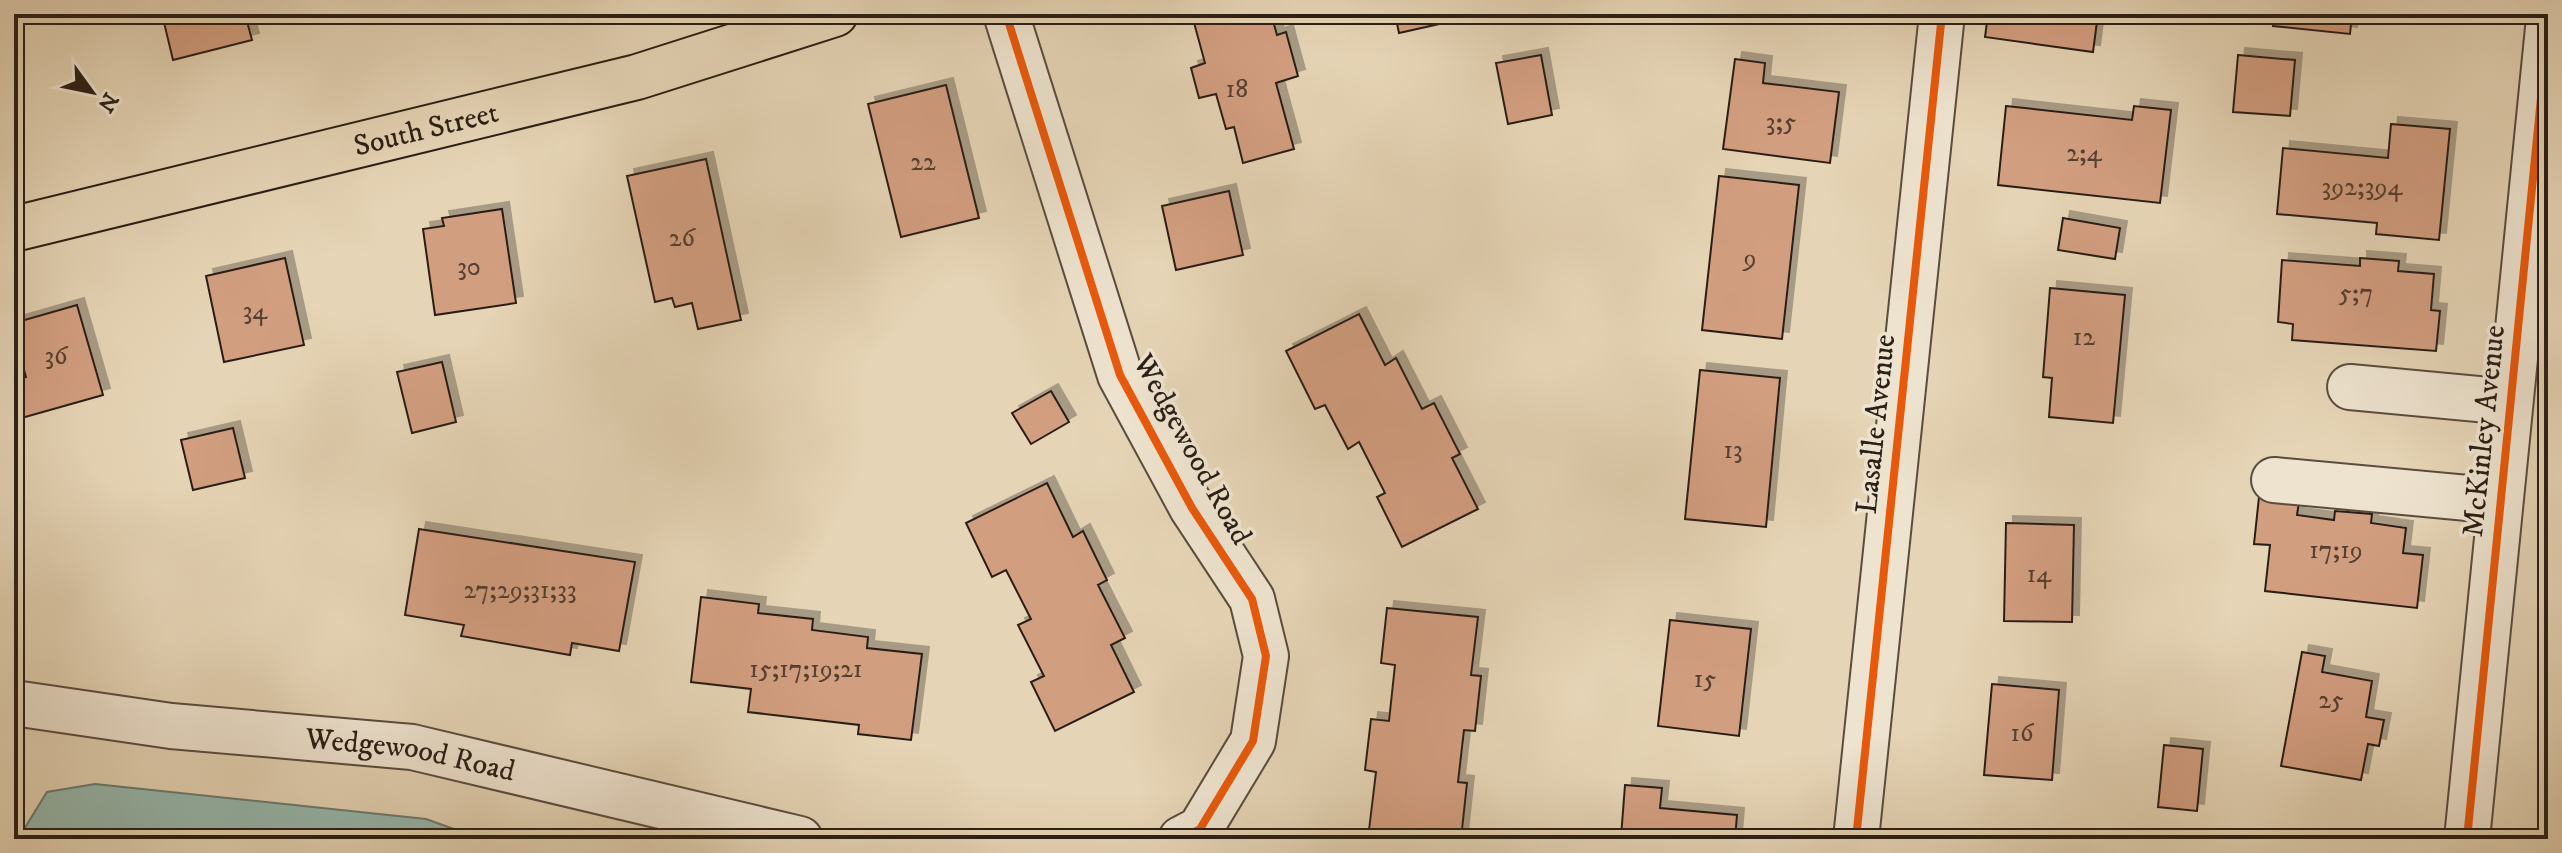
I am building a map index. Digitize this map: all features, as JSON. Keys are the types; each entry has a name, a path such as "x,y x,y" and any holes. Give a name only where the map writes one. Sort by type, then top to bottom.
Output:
{"main road":[{"name":"South Street","path":"14,229 637,77 835,14"}],"street":[{"name":"Wedgewood Road","path":"1006,14 1120,375 1192,508 1252,599 1266,656 1253,741 1200,829 1181,839"},
{"name":"Lasalle Avenue","path":"1856,839 1942,14"},
{"name":"McKinley Avenue","path":"2467,839 2548,28"},
{"path":"2350,387 2510,402"},
{"path":"2274,480 2500,501"},
{"name":"Wedgewood Road","path":"14,703 171,726 412,747 800,839"}],"water":[{"path":"95,784 426,819 482,839 18,839 47,792"}],"building":[{"path":"162,14 245,14 252,40 173,60"},
{"path":"1210,14 1271,14 1277,35 1286,32 1298,76 1276,83 1294,149 1243,163 1234,127 1226,129 1216,94 1199,98 1191,68 1205,63 1193,19"},
{"path":"1395,14 1484,14 1399,33"},
{"path":"1988,14 2098,14 2093,52 1985,37"},
{"path":"2180,14 2229,14 2229,19"},
{"path":"2274,14 2352,14 2350,34 2273,26"},
{"path":"1541,55 1552,115 1508,124 1496,63"},
{"path":"2238,55 2295,60 2290,116 2233,112"},
{"path":"1735,59 1765,63 1763,83 1839,92 1830,163 1723,149"},
{"path":"946,85 979,218 901,237 868,104"},
{"path":"2006,106 2132,120 2134,106 2171,110 2160,203 1998,185"},
{"path":"2391,124 2450,129 2439,240 2376,234 2377,223 2277,214 2283,148 2388,158"},
{"path":"706,159 741,320 698,329 692,303 675,307 672,298 655,302 627,176"},
{"path":"1719,176 1799,185 1782,339 1702,330"},
{"path":"1229,191 1243,255 1176,270 1162,206"},
{"path":"502,209 516,303 435,315 423,229 444,226 442,218"},
{"path":"2063,218 2120,228 2115,259 2058,250"},
{"path":"285,258 304,345 224,362 206,276"},
{"path":"2360,258 2399,261 2398,271 2434,274 2431,310 2440,311 2436,351 2292,340 2293,324 2278,322 2282,260 2360,266"},
{"path":"2050,288 2125,295 2113,423 2049,417 2052,378 2043,377"},
{"path":"77,305 103,395 18,419 14,406 14,380 26,377 14,323"},
{"path":"1359,314 1385,365 1396,358 1422,409 1434,403 1460,454 1452,458 1478,509 1402,547 1377,497 1385,493 1359,442 1348,449 1325,405 1315,409 1286,351"},
{"path":"442,362 456,422 412,433 397,372"},
{"path":"1700,370 1780,378 1766,527 1685,519"},
{"path":"1051,391 1069,422 1031,444 1012,413"},
{"path":"233,428 245,478 193,490 181,440"},
{"path":"1047,483 1073,537 1083,531 1107,580 1098,585 1125,638 1111,645 1134,692 1055,731 1031,682 1044,676 1018,625 1031,619 1006,570 992,577 966,523"},
{"path":"2259,497 2299,502 2297,515 2334,520 2335,511 2372,514 2371,523 2406,528 2403,553 2423,555 2417,608 2265,591 2270,545 2254,544"},
{"path":"2006,523 2074,525 2072,622 2004,621"},
{"path":"419,529 635,562 619,651 572,643 570,655 461,636 464,625 405,615"},
{"path":"701,597 759,604 758,613 813,619 812,630 868,637 867,648 922,654 911,740 858,734 859,725 748,712 751,689 691,682"},
{"path":"1387,608 1478,617 1471,675 1481,676 1475,731 1464,730 1458,782 1467,783 1461,839 1369,830 1376,772 1365,770 1371,719 1389,721 1395,665 1381,663"},
{"path":"1670,620 1751,629 1739,736 1658,726"},
{"path":"2302,652 2325,656 2322,672 2372,681 2366,717 2384,720 2379,746 2368,744 2361,780 2281,766"},
{"path":"1992,684 2059,690 2052,780 1984,775"},
{"path":"2548,691 2548,747 2542,746"},
{"path":"2164,745 2203,749 2197,811 2158,807"},
{"path":"1625,785 1662,788 1660,808 1737,815 1735,839 1621,837"}],"cycle path":[{"path":"1006,14 1120,375 1192,508 1252,599 1266,656 1253,741 1200,829 1181,839"},
{"path":"1856,839 1942,14"},
{"path":"2467,839 2548,28"}]}
